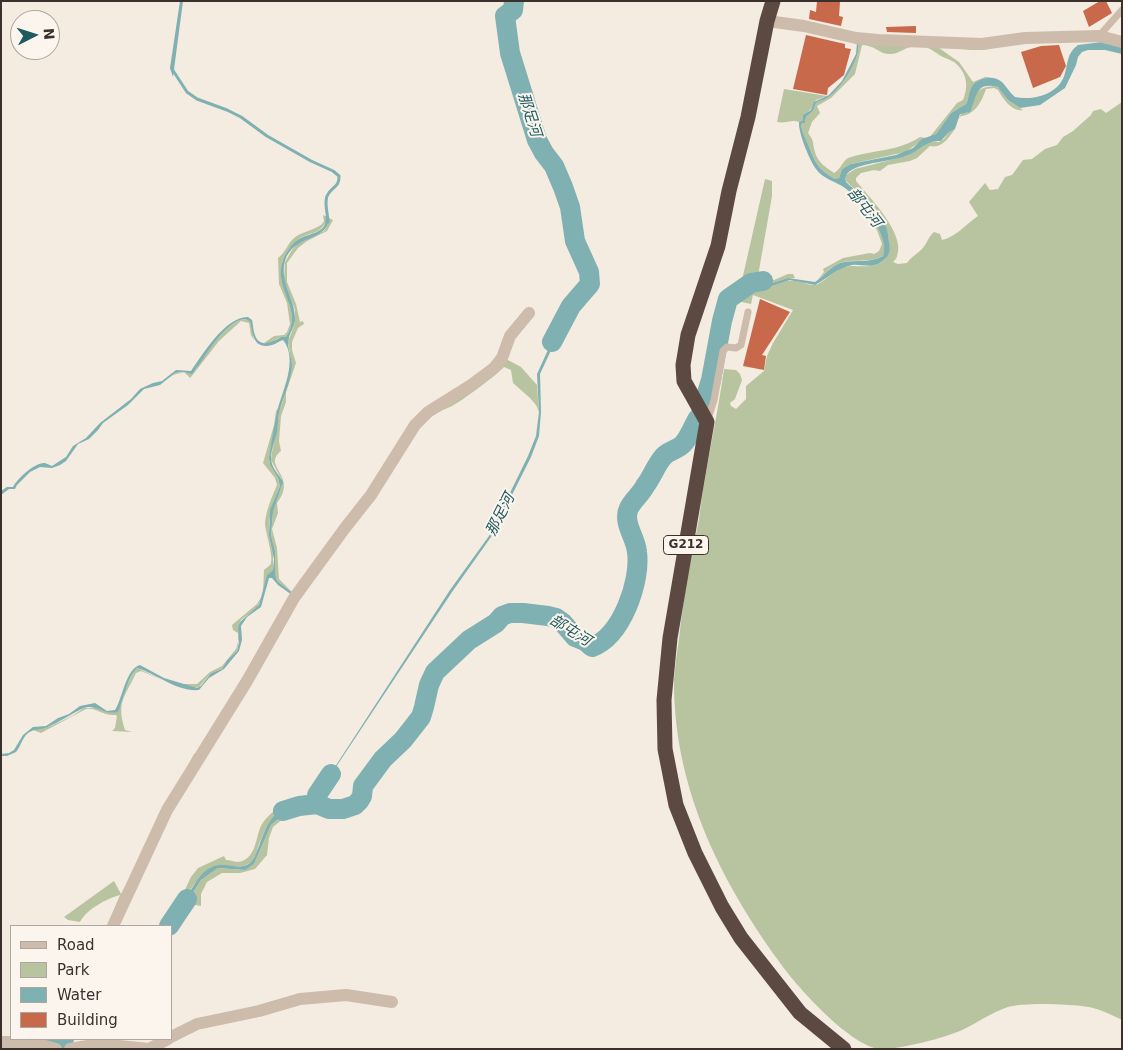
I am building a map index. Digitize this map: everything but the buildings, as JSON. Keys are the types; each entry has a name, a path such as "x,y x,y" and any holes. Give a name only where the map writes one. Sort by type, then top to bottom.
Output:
{"highway":[{"path":"707,422 684,381 683,365 688,335 718,246 773,1"},
{"name":"G212","path":"707,422 672,624 666,671 664,724 670,776 676,804 695,853 717,898 741,938 800,1013 844,1049"}],"street":[{"path":"767,21 804,26 856,38 878,40 974,44 1024,38 1099,36 1122,42"},
{"path":"113,925 167,810 247,681 304,584 371,496 416,425 428,412 471,386 494,368 502,358 510,336 529,313"},
{"path":"172,1037 197,1024 300,1000 346,996 392,1002"},
{"path":"70,1049 99,1044 149,1048 166,1040"},
{"path":"1,1042 46,1044"}],"lane":[{"path":"1099,36 1122,10"},
{"path":"707,422 714,400 722,351 727,347 736,348 741,345 748,312"}],"green space":[{"path":"858,41 963,46 999,44 993,48 979,50 939,48 959,62 973,82 985,77 992,77 977,82 966,104 951,113 936,134 929,138 957,103 963,100 966,80 962,70 954,62 923,46 915,46 887,54 867,45 862,45 855,74 831,98 817,106 820,113 812,122 808,133 818,159 834,173 848,158 895,148 920,137 926,138 905,152 851,164 842,169 839,178 835,179 824,172 817,164 801,124 805,123 806,117 813,111 816,103 828,97 846,78 857,55"},
{"path":"994,86 1000,88 1008,100 1023,110 1012,107 1005,101 998,90 994,88 986,89 977,107 959,119 961,113 967,113 978,91"},
{"path":"784,89 827,96 816,100 811,109 803,116 803,120 799,122 777,122"},
{"path":"1122,102 1122,1020 1089,1007 1048,1004 1016,1005 1002,1009 962,1030 944,1036 909,1046 879,1049 867,1045 838,1026 786,971 756,928 736,896 703,828 681,756 676,718 675,669 687,575 699,519 724,369 736,370 742,380 735,399 730,403 736,409 746,399 746,386 764,371 767,356 773,343 793,310 753,295 751,304 737,301 745,288 755,282 773,284 793,281 816,285 844,267 874,265 885,259 888,249 887,235 880,217 868,202 846,181 846,175 855,169 906,156 929,142 939,142 955,129 942,144 930,146 917,158 888,165 880,171 874,170 861,173 856,178 856,181 885,216 896,237 898,247 897,258 893,262 898,264 907,263 922,249 934,232 940,234 942,240 956,233 978,216 969,202 985,183 990,190 998,189 1005,177 1012,175 1023,160 1032,159 1045,149 1057,145 1063,137 1073,131 1093,111 1101,109 1106,113"},
{"path":"765,179 772,181 772,196 758,276 774,280 788,274 793,274 795,278 772,283 758,279 740,289"},
{"path":"858,202 882,234 885,249 883,256 839,263 828,270 816,282 824,272 823,269 843,258 870,253 874,254 879,251 882,244 877,230"},
{"path":"323,215 326,221 322,228 296,241 288,250 283,260 282,280 291,308 291,327 286,337 264,343 274,336 284,335 290,324 287,303 279,284 278,258 296,237 322,224 324,221"},
{"path":"329,218 333,220 327,231 298,248 287,263 287,282 296,304 300,322 303,321 304,324 298,328 292,342 296,363 286,392 286,402 281,416 279,441 281,451 276,457 275,462 283,478 284,485 283,493 277,503 278,513 272,529 277,548 279,579 294,594 277,581 275,551 271,537 273,512 282,480 271,460 279,412 292,365 288,342 295,323 295,310 284,280 285,262 297,244 324,231"},
{"path":"246,319 250,322 254,340 249,323 241,321 219,341 190,378 185,373 176,374 169,378 175,373 194,371 226,329 239,321"},
{"path":"506,359 521,367 537,385 539,412 530,398 513,383 511,370 504,367 462,400 422,421"},
{"path":"278,408 269,458 270,465 278,478 280,486 272,506 269,522 273,570 267,575 263,593 264,570 271,562 271,551 265,523 277,485 275,478 263,463"},
{"path":"262,596 258,607 241,620 238,627 239,638 237,651 227,660 222,669 211,673 199,687 194,688 181,684 197,684 210,672 222,666 236,649 238,642 238,633 233,630 232,625 257,604"},
{"path":"137,668 163,680 141,671 136,673 125,694 121,713 125,730 132,732 112,731 115,728 117,716 90,709 86,709 41,733 33,730 51,726 84,708 97,708 113,713 121,705 125,690"},
{"path":"199,752 111,925 107,925 120,895 97,905 80,922 68,920 64,917 114,881 121,894 194,754"},
{"path":"315,798 308,803 288,807 274,817 260,841 256,854 248,864 243,866 217,866 200,877 170,922 163,924 198,868 224,856 226,860 238,862 244,860 251,853 264,821 275,810 292,802"},
{"path":"308,807 300,816 284,818 273,827 269,838 267,855 255,869 240,873 222,873 207,882 201,894 201,906 195,905 186,916 174,922 201,880 218,868 244,870 254,864 271,825 284,814"}],"water":[{"path":"180,1 183,1 173,77 170,68"},
{"path":"858,41 857,55 846,78 828,97 816,103 813,111 806,117 805,123 801,124 817,164 824,172 835,179 839,178 842,169 851,164 896,155 913,148 922,139 936,134 951,113 966,104 973,85 979,80 995,78 1002,82 1015,97 1038,97 1058,86 1065,73 1070,54 1078,45 1102,42 1122,45 1122,54 1105,50 1082,52 1065,88 1040,105 1020,108 1008,100 998,87 985,86 978,92 970,112 960,114 955,129 948,133 941,141 926,144 906,156 862,166 849,172 846,176 846,182 871,205 886,227 890,249 888,255 878,264 872,266 847,266 815,285 790,280 771,286 759,281 752,283 739,293 740,289 748,283 758,279 772,283 788,278 815,282 839,263 869,260 883,256 883,238 873,219 866,209 845,188 826,178 816,169 805,147 799,127 799,122 803,120 803,115 811,110 814,102 829,95 842,81 856,54"},
{"path":"325,216 329,218 327,226 323,231 295,246 289,252 284,269 284,277 295,313 295,321 288,341 292,362 289,383 279,413 277,432 271,455 272,465 283,482 273,512 271,536 275,551 277,581 294,594 292,595 272,578 269,578 261,607 247,617 241,626 242,640 239,651 224,669 209,678 199,690 175,686 137,668 128,683 118,712 114,713 92,707 85,708 47,727 31,731 24,737 16,752 7,756 1,756 1,754 14,750 23,735 33,727 46,726 80,706 95,703 107,711 115,710 128,678 135,667 140,665 164,678 197,688 201,686 211,673 222,669 227,660 237,651 240,622 259,605 267,575 273,570 274,559 269,536 270,510 280,486 278,478 270,465 269,458 277,412 288,376 290,357 288,348 283,340 272,345 261,345 257,343 253,336 250,322 246,319 238,321 230,326 216,341 192,374 175,373 160,385 144,389 128,405 103,423 89,439 78,444 66,461 52,468 40,467 30,472 15,489 9,489 1,495 1,491 7,487 13,487 22,476 36,465 45,463 52,466 66,457 73,446 86,438 100,423 131,399 140,389 162,381 176,370 191,371 223,329 240,318 248,317 252,320 256,337 262,343 269,343 281,337 286,337 291,327 292,317 282,280 283,260 296,241 317,232 324,226"},
{"path":"563,317 566,318 540,374 541,412 539,436 531,457 491,537 452,592 316,797 450,590 489,536 536,436 539,412 537,374"},
{"path":"311,804 308,807 284,814 271,825 254,864 245,870 218,868 201,880 174,922 170,922 204,872 220,865 247,865 254,857 267,827 276,814 290,807"}],"waterway":[{"name":"那足河","path":"514,1 513,10 505,16 510,53 537,140 554,166 563,187 570,207 575,241 589,272 590,284 571,306 552,342"},
{"path":"172,69 187,92 197,99 241,117 267,136 339,176 337,185 326,199 328,222"},
{"name":"部屯河","path":"704,403 711,380 728,299 751,283 763,281"},
{"name":"部屯河","path":"317,804 329,809 343,809 355,805 359,801 362,796 363,786 383,759 403,740 421,717 429,685 435,672 469,640 496,623 502,616 510,613 523,613 556,618 575,637 585,641 592,647 603,641 612,632 627,606 636,578 637,552 627,519 629,508 663,457 681,446 698,418"},
{"name":"那足河","path":"283,811 299,806 317,804 317,795 331,774"},
{"name":"那足河","path":"170,925 187,899"},
{"name":"那足河","path":"48,1049 62,1040"}]}
